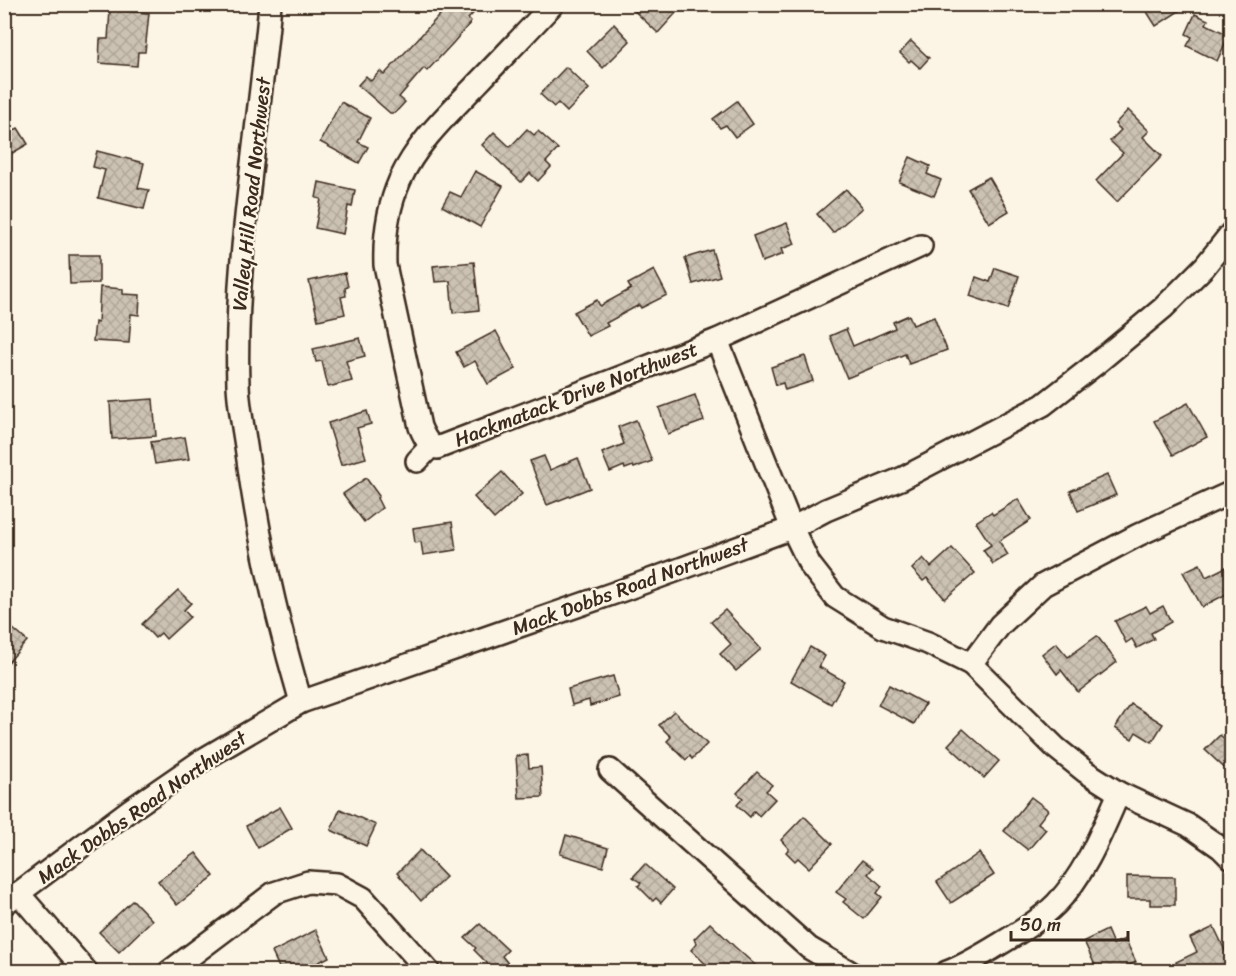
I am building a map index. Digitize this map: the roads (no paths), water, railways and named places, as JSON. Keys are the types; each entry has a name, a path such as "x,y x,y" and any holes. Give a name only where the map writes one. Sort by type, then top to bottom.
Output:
{"street":[{"name":"Valley Hill Road Northwest","path":"270,4 243,244 238,304 238,387 253,497 278,613 302,702"},
{"name":"Hackmatack Drive Northwest","path":"553,4 433,130 413,156 400,180 390,210 384,242 385,265 420,427 431,446 437,448 717,340 921,246"},
{"name":"Mack Dobbs Road Northwest","path":"11,899 130,810 204,759 302,702 570,609 792,528 826,510 903,478 1043,405 1163,308 1205,266 1232,232"},
{"path":"717,340 792,528 810,565 835,597 882,627 928,644 971,664 1056,748 1086,772 1119,793 1188,825 1221,848 1232,859"},
{"path":"417,461 431,446"},
{"path":"971,664 1000,625 1043,585 1138,535 1232,492"},
{"path":"610,770 809,948 850,972"},
{"path":"947,972 984,954 1015,935 1040,919 1057,903 1092,853 1119,793"},
{"path":"169,972 274,892 308,882 337,884 363,898 429,972"},
{"path":"11,899 87,972"}]}
